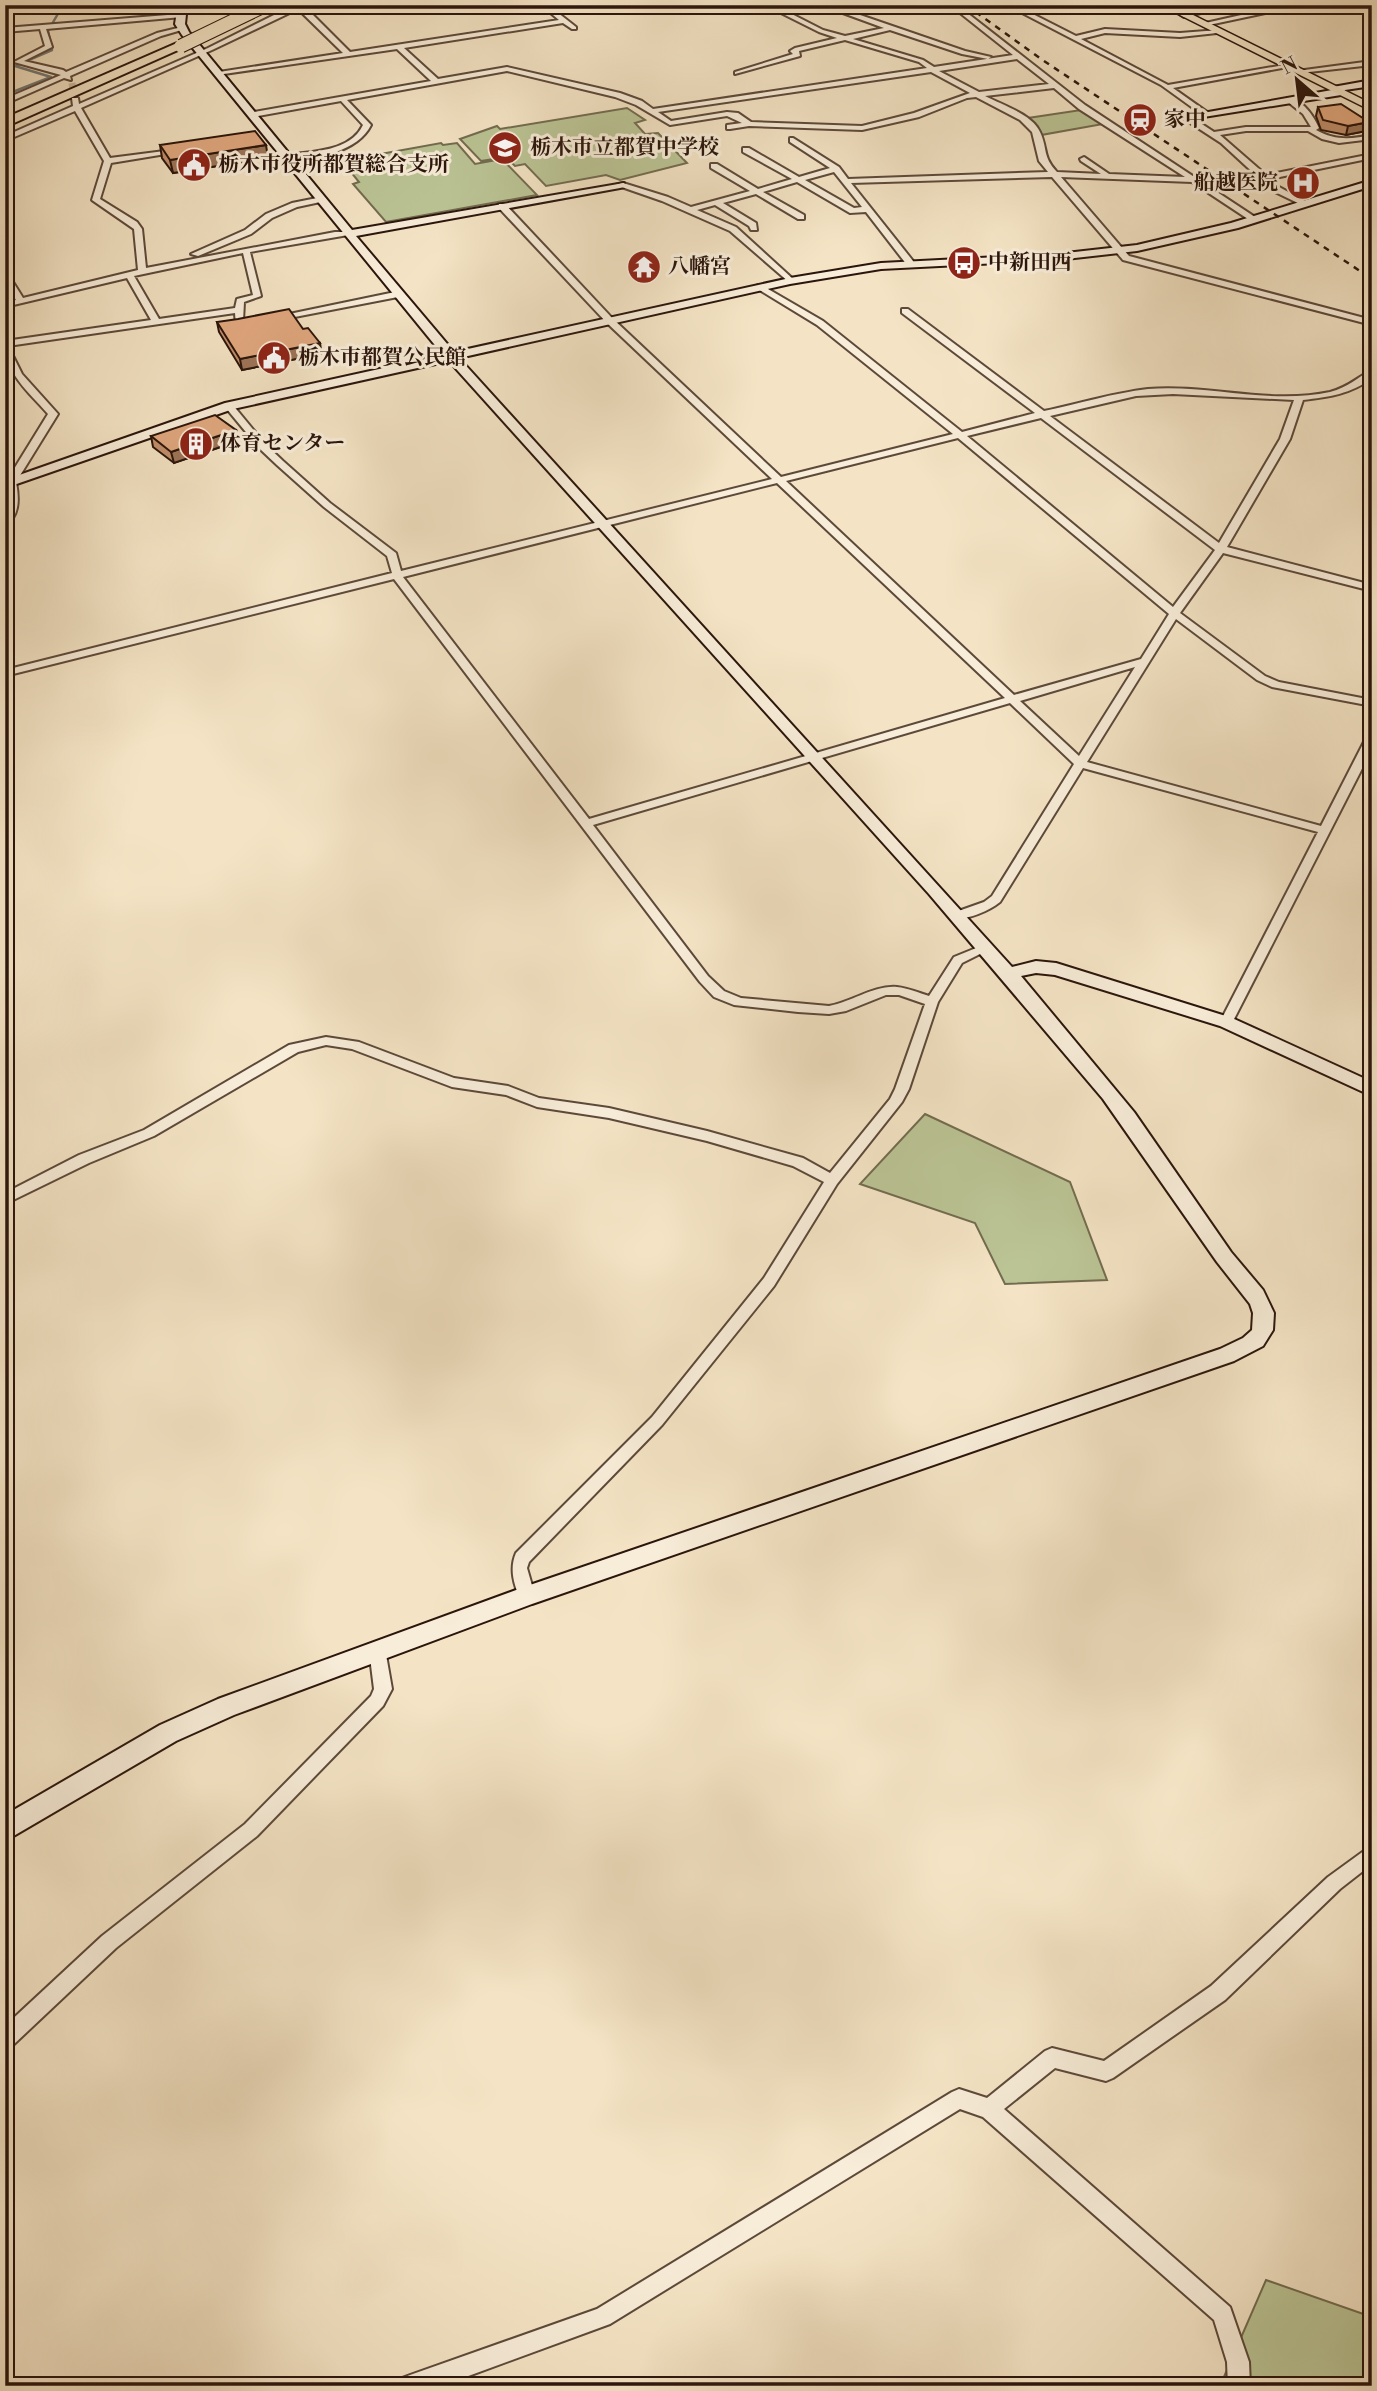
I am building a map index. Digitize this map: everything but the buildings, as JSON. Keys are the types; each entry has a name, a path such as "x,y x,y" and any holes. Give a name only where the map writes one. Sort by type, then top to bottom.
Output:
{"highway":[{"path":"5,124 250,5"},
{"path":"5,116 180,38 266,5"}],"main road":[{"path":"1164,5 1368,104"}],"street":[{"path":"544,5 574,28"},
{"path":"776,5 777,9 821,31 910,56 1023,118 1034,127 1044,161 1126,258 1372,324"},
{"path":"824,5 964,53 999,59"},
{"path":"953,5 1054,86 1254,219"},
{"path":"1010,5 1167,87 1204,114"},
{"path":"1184,15 1231,5"},
{"path":"5,139 76,103 201,52 299,6 347,53"},
{"path":"5,30 43,29 182,10 180,38"},
{"path":"1203,24 1268,11"},
{"path":"219,74 562,21"},
{"path":"43,29 48,47 13,60 61,71 69,80"},
{"path":"737,73 798,55 793,51 797,49 845,36 888,29"},
{"path":"1074,39 1105,31 1180,35 1217,31"},
{"path":"5,102 69,80 159,34 180,38 201,52 451,356 1010,973 1112,1097 1192,1205 1226,1260 1259,1303 1264,1324 1253,1343 1227,1355 377,1649 226,1707 169,1733 89,1777 5,1829"},
{"path":"397,45 438,83"},
{"path":"652,111 1016,57"},
{"path":"1300,71 1372,63"},
{"path":"1167,87 1290,66"},
{"path":"252,115 344,101 507,69 617,95 652,111 670,123 727,114 735,115 748,124"},
{"path":"1185,117 1291,100 1372,83"},
{"path":"730,127 748,124 862,128 916,115 947,102 977,94 1054,86"},
{"path":"1214,134 1246,129 1315,128 1303,108 1291,100"},
{"path":"287,157 349,144 361,136 367,125 344,101"},
{"path":"76,103 108,161 96,200 138,229 142,272"},
{"path":"1185,117 1224,141 1276,190 1304,204"},
{"path":"1310,129 1325,140 1354,141 1372,137"},
{"path":"258,140 271,138"},
{"path":"793,140 836,169 910,263"},
{"path":"108,161 190,150"},
{"path":"746,150 853,211 868,209"},
{"path":"1264,178 1372,156"},
{"path":"1084,159 1106,176"},
{"path":"714,166 802,217"},
{"path":"690,210 836,169"},
{"path":"847,181 1057,174 1192,180"},
{"path":"8,483 229,406 790,281 854,269 910,263 1057,257 1118,250 1206,233 1372,183"},
{"path":"5,305 182,262 620,185 690,210 738,232 790,281"},
{"path":"182,262 218,243 248,232 269,216 295,205 322,199"},
{"path":"715,202 754,228"},
{"path":"502,206 610,321 1081,764 1323,830"},
{"path":"246,250 257,296 240,300 239,324 400,294"},
{"path":"129,275 156,322"},
{"path":"5,276 21,302"},
{"path":"761,288 816,321 959,435 1173,615 1261,678 1276,685 1372,703"},
{"path":"8,483 53,414 18,375 5,346 238,310"},
{"path":"905,311 1221,549 1372,588"},
{"path":"5,673 1044,414 1148,392 1299,400 1353,387 1372,373"},
{"path":"957,916 988,905 996,899 1173,615 1221,549 1285,439 1299,400"},
{"path":"229,406 271,455 327,505 391,555 398,577 584,824 704,979 719,993 739,1002 828,1010 884,991 900,991 932,1002"},
{"path":"5,523 15,502 8,483"},
{"path":"584,824 1147,660"},
{"path":"1226,1022 1372,738"},
{"path":"527,1597 519,1568 522,1558 657,1421 769,1282 832,1180 895,1102 932,1002 958,960 986,948"},
{"path":"1010,973 1036,967 1056,969 1226,1022 1372,1090"},
{"path":"5,1199 84,1159 149,1133 295,1048 326,1041 354,1045 452,1082 508,1090 537,1102 609,1114 707,1136 798,1163 832,1180"},
{"path":"5,2039 109,1942 251,1830 377,1701 383,1689 377,1649"},
{"path":"989,2109 1052,2058 1106,2071 1218,1993 1334,1883 1372,1853"},
{"path":"410,2386 603,2318 959,2099 989,2109 1223,2314 1238,2362 1239,2386"}],"green space":[{"path":"627,108 645,120 635,123 645,134 658,133 687,163 620,180 606,175 546,186 525,164 515,166 506,157 481,161 460,139 497,126 500,129"},
{"path":"1081,110 1103,124 1041,135 1028,118"},
{"path":"441,143 457,143 475,164 502,159 537,195 386,222 353,184 359,182 342,161"},
{"path":"925,1114 1070,1182 1107,1280 1005,1284 975,1223 860,1184"},
{"path":"1266,2280 1372,2317 1372,2386 1220,2386"}],"waterway":[{"path":"5,95 51,77 15,66 52,50 48,31 63,5"}],"tunnel":[{"path":"72,83 74,99"}],"railway":[{"path":"966,5 1041,59 1372,279"}],"place":[{"name":"家中","path":"1140,120"},
{"name":"栃木市立都賀中学校","path":"505,148"},
{"name":"栃木市役所都賀総合支所","path":"194,165"},
{"name":"船越医院","path":"1303,183"},
{"name":"中新田西","path":"964,263"},
{"name":"八幡宮","path":"644,267"},
{"name":"栃木市都賀公民館","path":"274,358"},
{"name":"体育センター","path":"196,444"}]}
